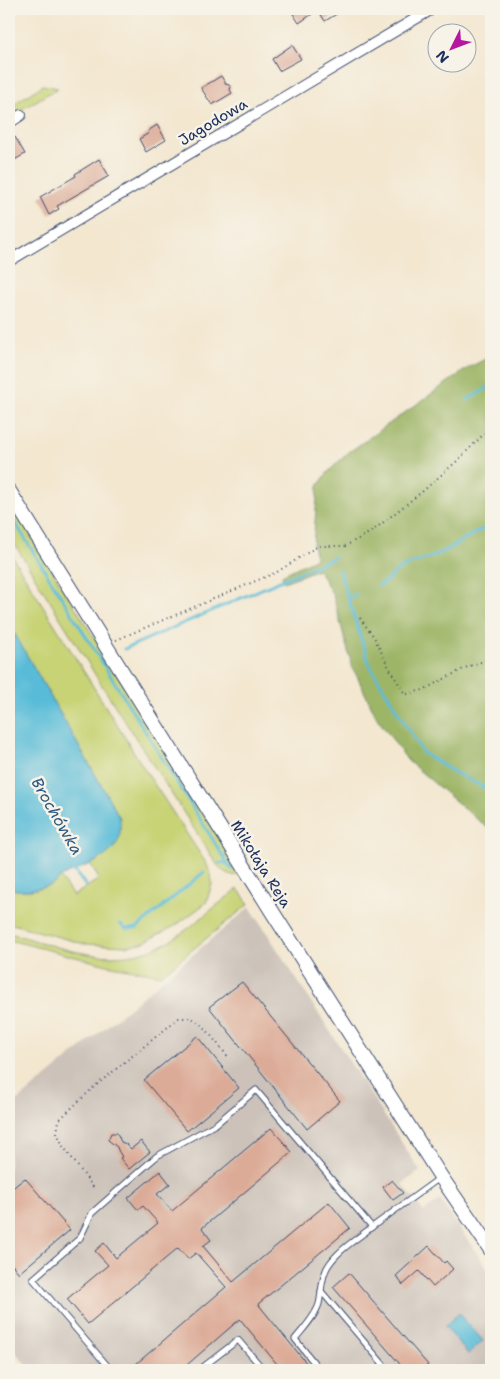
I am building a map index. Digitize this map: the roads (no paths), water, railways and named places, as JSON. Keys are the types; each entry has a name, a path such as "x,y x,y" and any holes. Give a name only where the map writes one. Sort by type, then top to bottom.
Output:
{"street":[{"name":"Jagodowa","path":"9,261 432,9"},
{"path":"9,123 21,116"},
{"name":"Mikołaja Reja","path":"9,491 273,913 441,1177 491,1250"}],"lane":[{"path":"111,1370 33,1279 80,1238 92,1213 157,1156 216,1124 256,1090 372,1227"},
{"path":"320,1370 295,1339 312,1318 318,1306 327,1267 336,1256 372,1227 441,1177"},
{"path":"320,1291 388,1370"},
{"path":"199,1370 238,1340 264,1370"}],"water":[{"path":"9,630 13,631 120,818 118,841 114,848 102,858 61,877 51,885 25,890 9,888"},
{"path":"459,1313 483,1341 468,1354 445,1326"}],"waterway":[{"path":"467,400 491,386"},
{"path":"9,513 228,864"},
{"path":"378,586 405,566 449,549 473,534 491,526"},
{"path":"124,649 335,557"},
{"path":"339,570 348,598 356,594"},
{"path":"348,598 370,666 423,753 491,791"},
{"name":"Brochówka","path":"219,863 226,863 232,869"},
{"name":"Brochówka","path":"73,869 86,886"},
{"name":"Brochówka","path":"120,924 126,929 137,928 204,872"}]}
